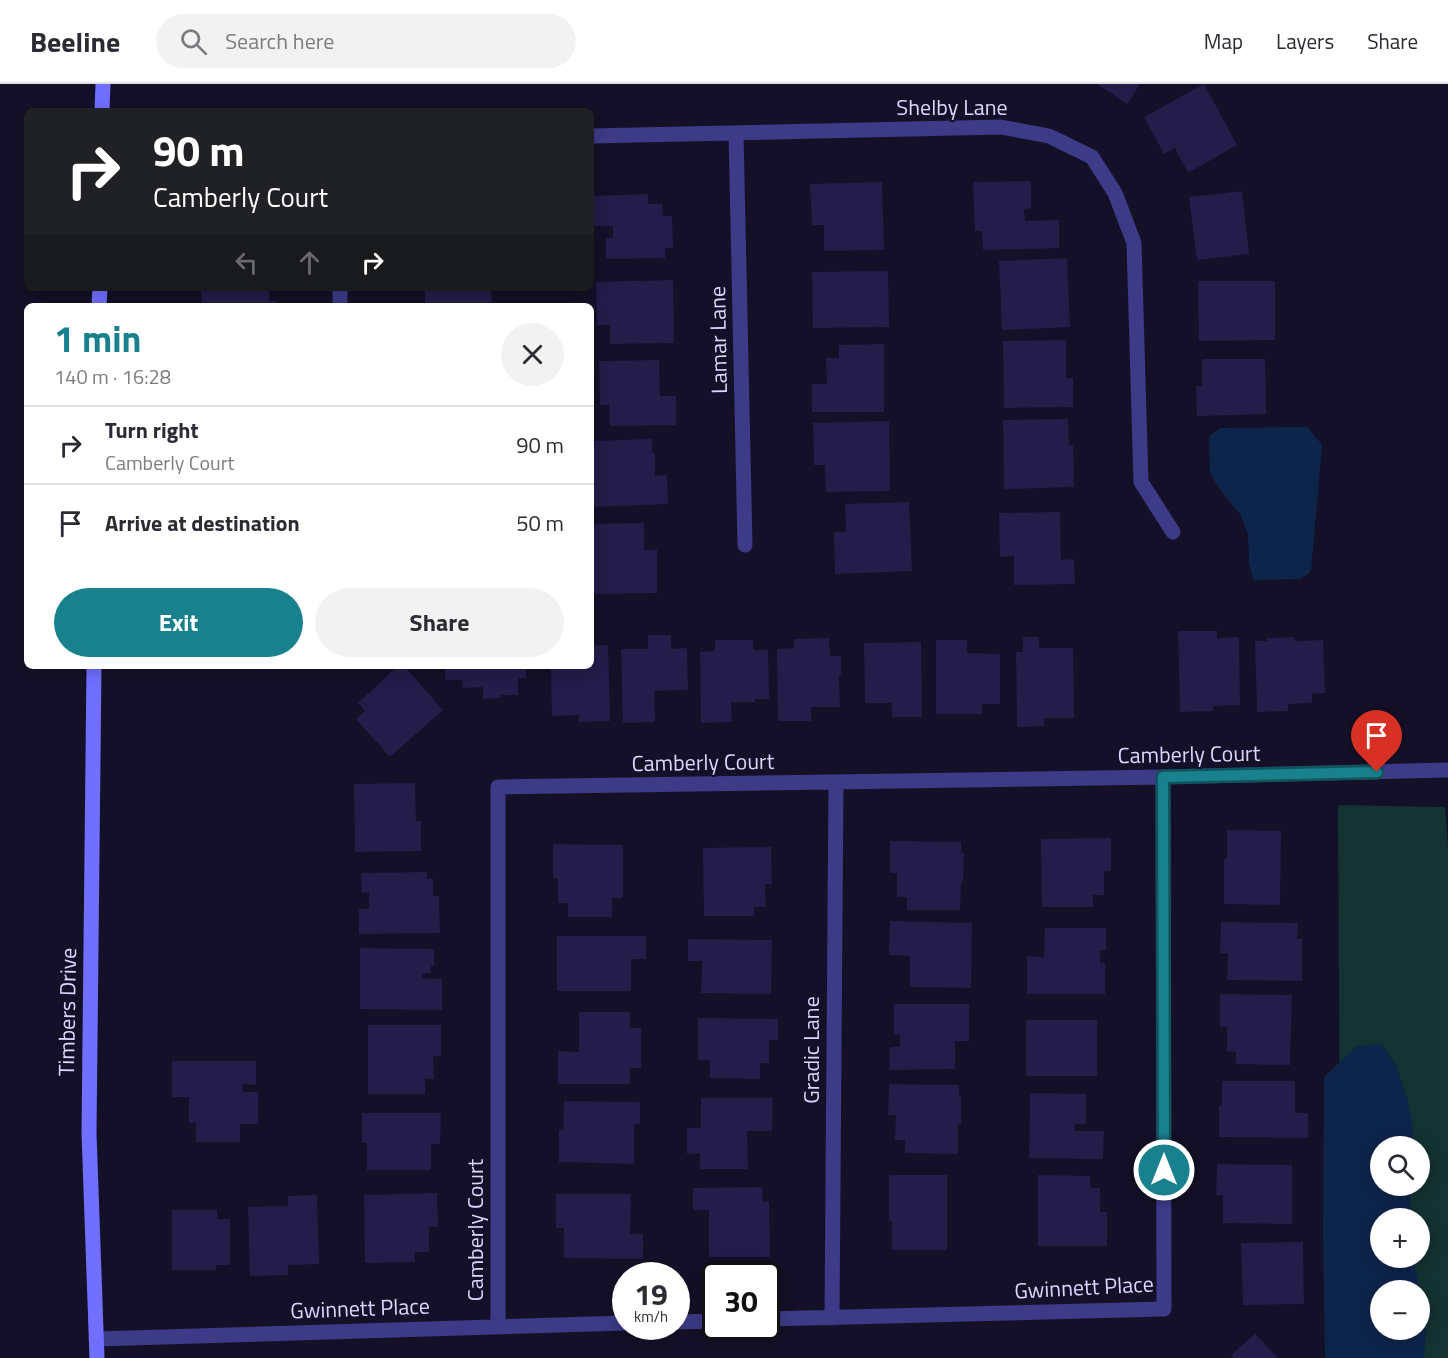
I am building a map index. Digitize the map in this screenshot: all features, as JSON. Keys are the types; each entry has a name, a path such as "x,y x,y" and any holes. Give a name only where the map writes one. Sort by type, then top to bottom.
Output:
{"street":[{"path":"102,108 103,84"},
{"name":"Shelby Lane","path":"594,136 1001,127 1049,136 1092,157 1115,193 1134,243 1141,483 1173,532"},
{"name":"Lamar Lane","path":"736,133 745,545"},
{"name":"Timbers Drive","path":"94,669 88,1133 97,1358"},
{"name":"Camberly Court","path":"498,1326 498,788 1448,770"},
{"name":"Gwinnett Place","path":"780,1319 1164,1309 1163,777"},
{"name":"Gradic Lane","path":"832,1318 836,782"},
{"name":"Gwinnett Place","path":"96,1339 612,1323"}],"green space":[{"path":"1338,805 1445,807 1448,846 1448,1358 1341,1358"}],"water":[{"path":"1308,427 1322,445 1311,571 1301,579 1253,580 1249,563 1248,534 1240,514 1220,490 1210,473 1209,437 1220,428"},
{"path":"1381,1044 1395,1063 1407,1098 1413,1136 1370,1136 1370,1196 1411,1196 1410,1208 1370,1208 1370,1268 1415,1268 1417,1280 1370,1280 1370,1340 1425,1340 1424,1358 1325,1358 1324,1077 1357,1046"}],"building":[{"path":"1097,84 1140,84 1127,104"},
{"path":"1204,84 1237,145 1188,173 1175,148 1164,154 1144,117"},
{"path":"1031,181 1031,208 1024,209 1025,221 1059,220 1059,248 983,250 982,231 975,231 973,182"},
{"path":"882,182 884,250 824,251 824,225 812,225 810,184"},
{"path":"1242,191 1249,254 1197,260 1189,197"},
{"path":"648,194 648,204 662,204 663,216 672,216 673,248 665,248 665,258 606,259 606,238 613,238 613,226 594,226 594,196"},
{"path":"1067,258 1070,327 1002,330 999,261"},
{"path":"888,271 889,327 813,328 812,272"},
{"path":"673,280 674,343 610,344 610,325 597,325 596,282"},
{"path":"1198,281 1275,281 1275,340 1199,341"},
{"path":"201,291 269,291 269,301 276,301 276,303 202,303"},
{"path":"425,291 491,291 492,303 425,303"},
{"path":"1066,340 1066,378 1073,378 1073,407 1004,408 1003,341"},
{"path":"884,344 884,412 812,412 812,384 827,384 826,358 839,358 839,345"},
{"path":"1202,359 1265,359 1266,414 1197,416 1196,386 1202,386"},
{"path":"659,360 660,396 676,396 676,425 610,426 609,405 600,405 599,361"},
{"path":"1068,419 1069,445 1073,445 1074,487 1004,489 1003,420"},
{"path":"889,421 890,491 826,492 825,465 814,465 813,423"},
{"path":"652,439 652,453 655,453 655,476 667,475 668,504 594,507 594,441"},
{"path":"909,502 912,571 835,574 834,532 846,532 845,504"},
{"path":"1060,512 1061,560 1074,559 1075,584 1014,585 1014,556 1000,557 999,513"},
{"path":"644,523 644,550 657,550 657,593 594,594 594,524"},
{"path":"1178,631 1217,631 1217,638 1239,637 1240,705 1213,706 1213,711 1180,712"},
{"path":"648,635 671,635 671,649 687,648 688,690 654,691 655,722 623,723 621,649 648,649"},
{"path":"1023,637 1039,637 1039,648 1073,648 1074,718 1044,718 1044,726 1017,727 1016,652 1023,652"},
{"path":"1294,637 1295,641 1323,640 1325,693 1312,694 1312,703 1288,704 1288,711 1257,712 1255,641"},
{"path":"829,638 830,656 841,656 840,707 811,707 811,721 778,721 777,649 794,648 794,639"},
{"path":"715,640 753,640 753,650 768,650 769,699 755,699 755,702 731,702 732,722 701,723 700,652 715,651"},
{"path":"936,640 967,640 967,653 1000,654 1000,704 982,704 982,714 936,714"},
{"path":"921,642 922,717 892,717 892,703 865,703 864,643"},
{"path":"608,645 610,721 579,722 579,715 552,716 551,669 594,669 594,646"},
{"path":"395,669 407,669 443,710 390,757 356,719 365,711 358,703"},
{"path":"445,669 526,669 526,678 518,678 518,695 501,695 501,698 483,699 483,687 463,688 462,680 445,680"},
{"path":"415,783 416,821 421,821 421,851 355,852 354,784"},
{"path":"1227,830 1281,831 1280,905 1224,904 1224,859 1227,859"},
{"path":"1111,838 1111,871 1104,871 1104,895 1093,895 1093,907 1042,907 1041,839"},
{"path":"890,841 961,842 961,853 964,853 960,910 907,910 907,897 897,897 897,873 890,873"},
{"path":"553,844 623,845 623,898 612,898 612,917 568,917 568,903 558,903 558,879 553,878"},
{"path":"771,847 772,884 765,884 766,907 754,907 754,916 704,916 703,848"},
{"path":"427,872 427,879 433,879 433,896 439,896 440,933 359,934 359,909 369,909 369,892 362,893 361,873"},
{"path":"890,921 972,923 971,988 910,987 910,956 889,955"},
{"path":"1221,922 1298,923 1297,939 1302,939 1302,981 1227,980 1228,953 1220,953"},
{"path":"1045,928 1106,928 1106,950 1100,950 1100,963 1105,963 1105,994 1027,994 1027,956 1044,957"},
{"path":"557,936 646,936 646,959 631,959 631,991 557,991"},
{"path":"688,939 772,940 771,994 701,993 702,961 688,961"},
{"path":"360,948 434,949 434,966 431,966 431,973 423,974 422,978 442,979 442,1010 360,1009"},
{"path":"1220,994 1292,995 1290,1065 1236,1064 1236,1052 1227,1051 1227,1027 1220,1027"},
{"path":"894,1004 969,1004 969,1041 955,1041 955,1069 889,1070 890,1047 900,1047 900,1035 894,1035"},
{"path":"579,1012 630,1012 630,1028 641,1028 641,1068 630,1068 630,1084 558,1084 558,1051 579,1052"},
{"path":"698,1018 778,1019 778,1040 769,1040 769,1063 760,1063 760,1079 710,1078 710,1060 698,1060"},
{"path":"1026,1020 1097,1020 1097,1076 1026,1076"},
{"path":"368,1025 441,1025 441,1056 433,1056 434,1079 425,1079 425,1094 368,1094"},
{"path":"172,1061 256,1061 256,1085 242,1084 243,1092 258,1092 258,1124 240,1124 240,1142 196,1142 196,1123 189,1123 189,1097 172,1097"},
{"path":"1222,1081 1295,1081 1295,1113 1308,1113 1308,1138 1219,1137"},
{"path":"889,1084 959,1085 961,1124 958,1124 958,1154 905,1153 905,1140 895,1140 896,1115 888,1115"},
{"path":"1030,1093 1086,1094 1086,1124 1075,1124 1075,1131 1104,1131 1103,1159 1029,1158"},
{"path":"701,1098 773,1098 772,1131 747,1131 748,1169 700,1169 700,1153 687,1154 687,1128 701,1128"},
{"path":"564,1101 640,1102 640,1124 634,1124 634,1164 559,1162 559,1130 563,1130"},
{"path":"362,1113 441,1113 440,1144 431,1144 431,1170 367,1170 367,1143 362,1143"},
{"path":"1217,1164 1292,1165 1292,1224 1223,1223 1223,1195 1216,1195"},
{"path":"889,1175 947,1175 947,1250 892,1250 892,1221 889,1221"},
{"path":"1038,1175 1090,1176 1091,1188 1100,1188 1100,1212 1107,1212 1107,1246 1038,1246"},
{"path":"762,1187 763,1202 769,1202 770,1257 709,1257 709,1210 693,1210 693,1188"},
{"path":"437,1193 438,1227 429,1227 429,1252 415,1252 415,1262 365,1263 364,1195"},
{"path":"556,1194 631,1194 630,1234 643,1234 643,1259 564,1258 564,1228 556,1228"},
{"path":"317,1195 319,1264 288,1265 288,1275 250,1276 248,1207 288,1206 288,1196"},
{"path":"172,1210 217,1210 217,1219 230,1219 230,1265 216,1265 216,1270 172,1270"},
{"path":"1303,1242 1304,1304 1243,1305 1241,1243"},
{"path":"1255,1334 1278,1358 1234,1358 1231,1355"}],"route":[{"path":"1164,1170 1163,777 1377,772"}]}
